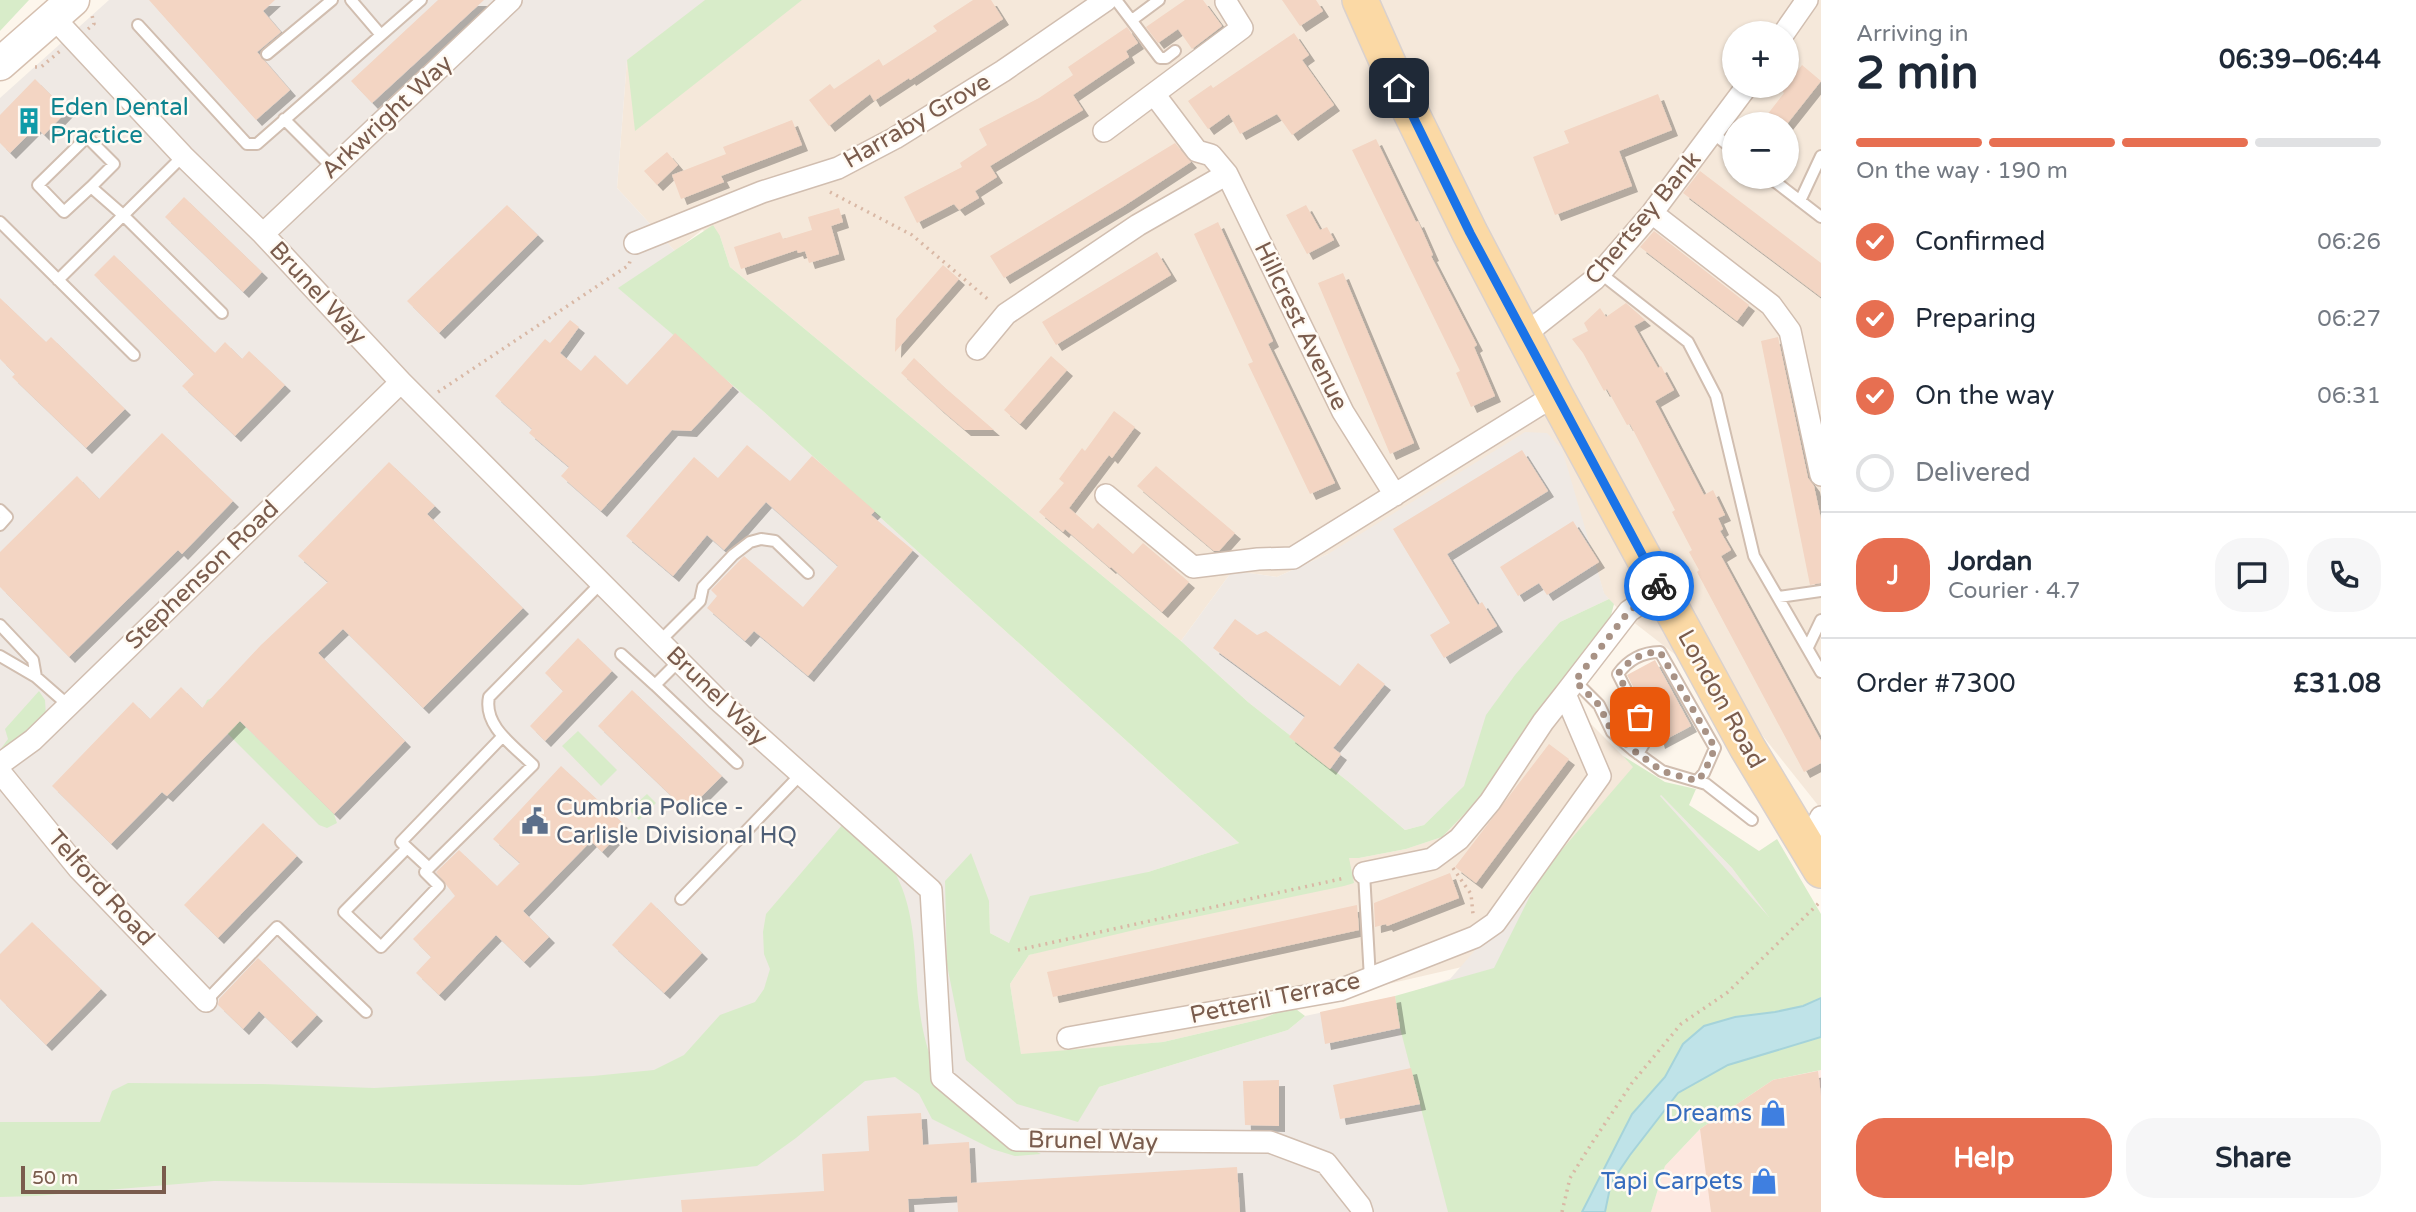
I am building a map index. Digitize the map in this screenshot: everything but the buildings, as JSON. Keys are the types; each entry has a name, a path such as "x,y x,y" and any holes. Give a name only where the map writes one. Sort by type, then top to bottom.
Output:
{"main road":[{"name":"London Road","path":"1360,0 1428,148 1555,396 1747,747 1816,845"}],"street":[{"name":"Arkwright Way","path":"263,234 511,0"},
{"path":"1792,21 1807,0"},
{"path":"1104,131 1242,28 1226,2"},
{"name":"Harraby Grove","path":"635,243 762,192 838,168 895,138 1003,71 1093,4"},
{"path":"0,64 63,9"},
{"name":"Brunel Way","path":"63,9 183,156 263,234 401,382 717,699 931,890 942,1078 1016,1140 1270,1142 1326,1163 1362,1212"},
{"name":"Hillcrest Avenue","path":"1154,94 1196,151 1211,155 1227,174 1343,412 1395,495"},
{"name":"Chertsey Bank","path":"1524,335 1600,273 1653,213 1739,98"},
{"path":"977,349 1006,314 1138,225 1227,174"},
{"path":"1653,213 1771,305 1790,331 1821,475"},
{"name":"Stephenson Road","path":"0,764 33,740 401,382"},
{"path":"1106,495 1192,567 1258,559 1293,558 1555,396"},
{"path":"1364,873 1432,859 1460,839 1490,802 1543,722 1629,611 1661,590"},
{"name":"Petteril Terrace","path":"1068,1038 1340,990 1475,937 1495,923 1600,776 1570,688"},
{"name":"Telford Road","path":"0,772 79,869 206,1001"}],"lane":[{"path":"267,54 332,0"},
{"path":"351,0 381,35"},
{"path":"138,25 247,144 257,144 421,0"},
{"path":"1116,0 1160,58 1166,58 1175,51"},
{"path":"1132,20 1159,0"},
{"path":"284,119 333,168"},
{"path":"1714,134 1722,140"},
{"path":"87,137 114,164 91,187 64,212 38,185 87,137"},
{"path":"58,280 183,156"},
{"path":"1800,201 1821,156"},
{"path":"91,187 222,313"},
{"path":"1784,189 1821,217"},
{"path":"0,222 134,355"},
{"path":"0,241 9,232"},
{"path":"1600,273 1688,342 1716,396 1754,556 1821,672"},
{"path":"0,510 8,517 0,525"},
{"path":"660,642 700,601 703,587 733,555 750,542 761,539 775,541 808,573"},
{"path":"407,848 344,912 381,947 439,886 425,872 429,867 533,765 496,730 487,708 489,696 601,583"},
{"path":"1779,597 1821,591"},
{"path":"1808,647 1821,620"},
{"path":"0,625 33,660 36,677"},
{"path":"1638,754 1649,735 1618,674 1631,660 1652,652 1660,652 1715,748 1704,773 1697,781"},
{"path":"621,654 737,763"},
{"path":"0,656 36,677 68,705"},
{"path":"655,685 679,661"},
{"path":"1570,688 1599,705 1612,732 1638,754 1662,771 1706,784 1752,820"},
{"path":"429,867 401,842 503,736"},
{"path":"681,900 801,774"},
{"path":"1364,873 1370,979"},
{"path":"206,1001 277,927 366,1012"}],"path":[{"path":"805,178 912,235 1006,314"},
{"path":"422,403 629,265 635,243"},
{"path":"1432,859 1453,867 1471,894 1475,937"},
{"path":"1018,950 1364,873"},
{"path":"1562,1212 1570,1178 1632,1083 1681,1024 1728,992 1821,901"}],"shaded area":[{"path":"109,0 706,0 627,60 617,188 675,251 619,288 763,411 1239,843 1148,872 1009,943 990,933 989,901 966,1060 1099,1087 1288,1030 1305,1016 1400,996 1450,979 1634,767 1732,868 1778,928 1527,1212 0,1212 0,98"},
{"path":"648,0 1821,0 1821,809 1735,701 1623,614 1604,594 1585,531 1328,554 1277,577 1243,572 1230,574 1181,641 730,267 720,236 702,230 675,251 617,188 627,60"},
{"path":"1525,432 1547,433 1562,449 1604,593 1609,599 1560,622 1476,753 1465,786 1424,825 1405,830 1248,702 1181,641 1230,574 1243,572 1277,577 1328,554"},
{"path":"1571,704 1634,767 1462,967 1292,1006 1262,1019 1163,1042 1021,1055 1010,984 1029,955 1348,858 1406,849 1442,837"},
{"path":"1821,1070 1821,1212 1651,1212 1665,1166 1700,1129 1773,1080"}],"green space":[{"path":"0,0 29,0 0,31"},
{"path":"705,0 802,0 635,131 627,60"},
{"path":"713,225 720,236 730,267 1181,641 1248,702 1405,830 1424,825 1464,786 1486,715 1515,675 1560,622 1609,599 1614,604 1606,634 1571,704 1442,837 1406,849 1349,858 1354,883 1344,886 1147,927 1029,955 1010,984 1021,1054 1163,1042 1262,1019 1292,1006 1305,1016 1288,1030 1099,1087 1078,1122 1017,1104 966,1060 947,965 945,881 971,853 989,901 990,933 1009,943 1030,896 1148,872 1239,843 763,411 618,288"},
{"path":"39,691 45,700 46,716 0,757 0,750 8,739 5,729"},
{"path":"215,697 334,814 337,823 327,828 319,825 203,709 207,700"},
{"path":"578,731 617,770 601,786 562,746"},
{"path":"1623,756 1665,782 1696,789 1689,805 1759,851 1777,839 1821,914 1821,998 1695,1049 1615,1175 1678,1093 1728,1065 1821,1037 1821,1070 1773,1080 1700,1129 1665,1166 1651,1212 1448,1212 1400,1028 1395,996 1494,968 1541,874 1633,767","holes":["1661,795 1732,868 1769,917"]},
{"path":"647,794 656,803 639,820 629,810"},
{"path":"843,824 878,852 900,882 913,932 922,1027 942,1083 966,1112 1002,1135 1041,1154 1015,1156 992,1149 932,1119 919,1094 895,1077 865,1081 796,1138 757,1166 581,1185 214,1181 0,1197 0,1122 100,1122 112,1091 128,1083 374,1088 654,1070 684,1055 720,1015 755,1002 764,989 770,969 764,954 766,914"}],"water":[{"path":"1821,998 1821,1037 1728,1065 1678,1093 1611,1183 1605,1212 1582,1212 1632,1114 1665,1077 1683,1044 1704,1026 1735,1017 1803,1006"}],"way so far":[{"path":"1640,717 1618,674 1631,660 1652,652 1660,652 1715,748 1704,773 1697,781 1662,771 1633,750 1612,732 1599,705 1575,681 1629,611 1661,590 1659,586"}],"place":[{"name":"Eden Dental Practice","path":"29,121"},
{"name":"Cumbria Police - Carlisle Divisional HQ","path":"535,821"},
{"name":"Dreams","path":"1773,1113"},
{"name":"Tapi Carpets","path":"1764,1181"}],"route":[{"path":"1399,88 1470,233 1555,396 1659,586"}]}
